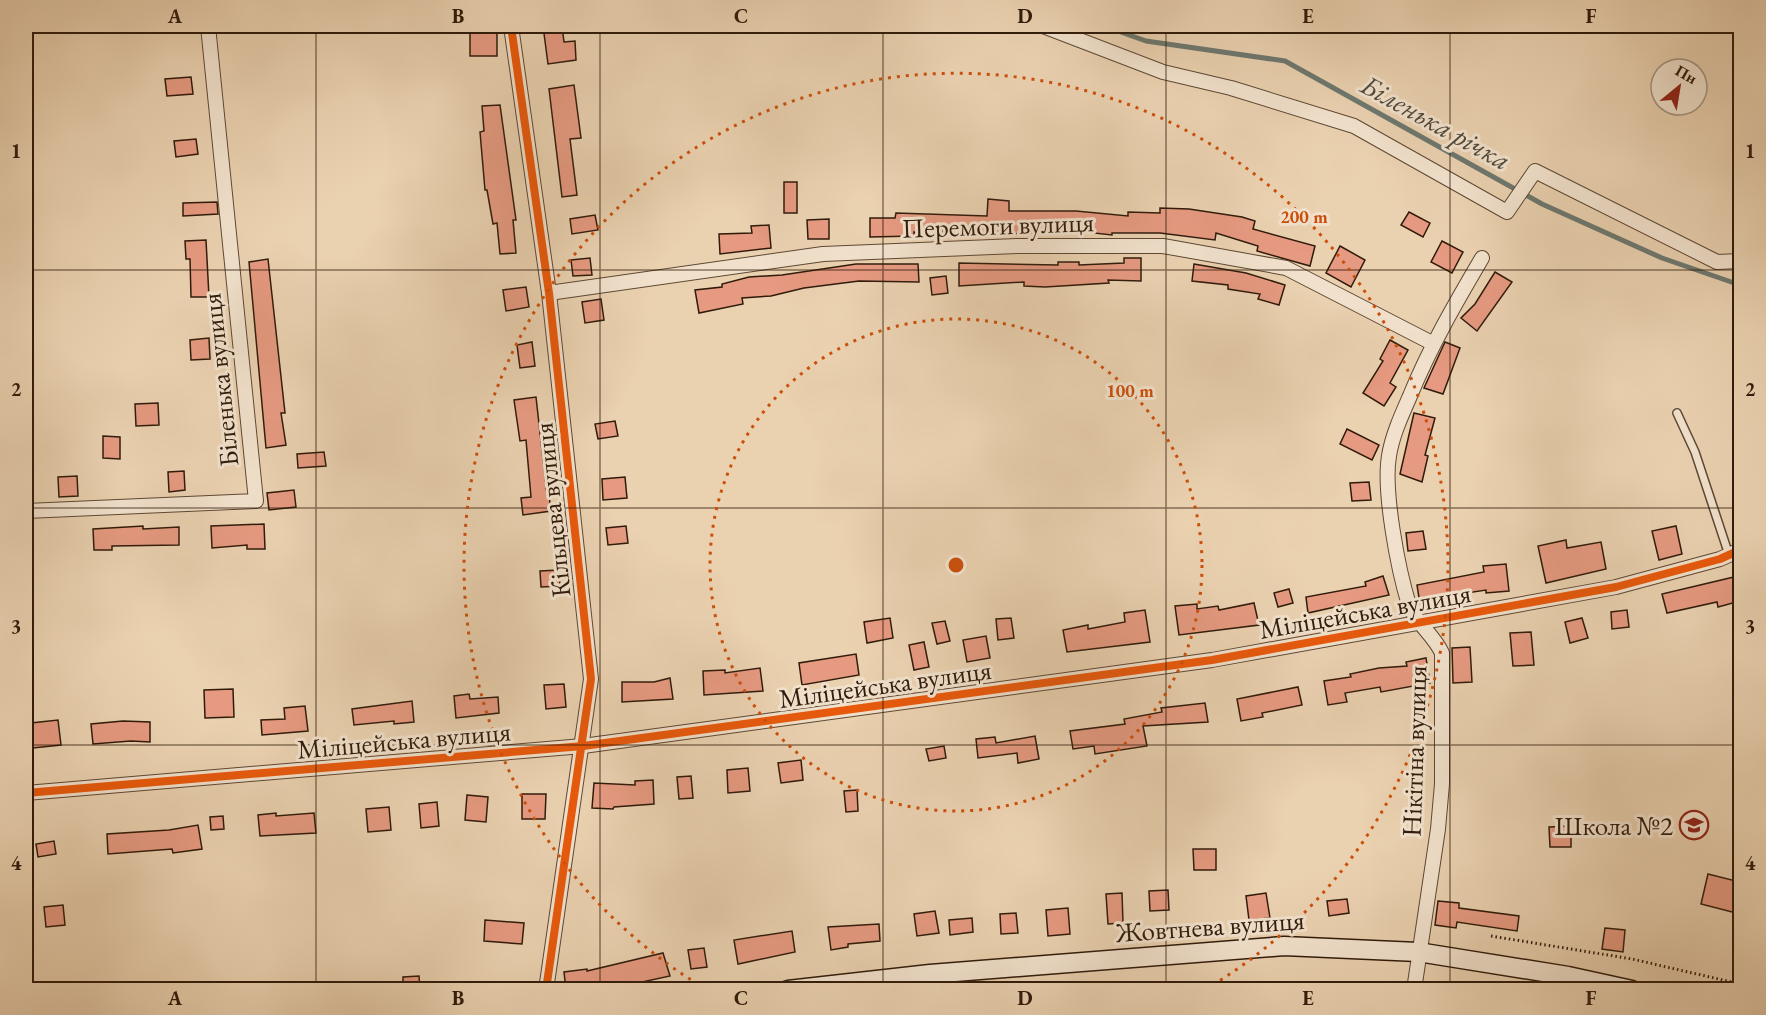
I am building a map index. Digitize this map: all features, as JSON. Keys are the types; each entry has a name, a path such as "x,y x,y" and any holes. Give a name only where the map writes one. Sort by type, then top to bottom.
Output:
{"main road":[{"name":"Жовтнева вулиця","path":"788,990 930,974 1284,946 1418,952 1568,976 1632,990"}],"street":[{"name":"Біленька вулиця","path":"26,511 256,501 208,26"},
{"name":"Кільцева вулиця","path":"511,26 549,293 591,679 546,990"},
{"path":"1043,26 1163,72 1231,88 1354,126 1507,212 1535,171 1717,262 1740,261"},
{"name":"Перемоги вулиця","path":"549,293 823,255 1017,246 1162,246 1286,268 1432,343"},
{"name":"Нікітіна вулиця","path":"1414,990 1438,829 1444,715 1442,653 1436,639 1410,607 1399,559 1387,483 1389,456 1402,413 1432,343 1482,258"},
{"name":"Міліцейська вулиця","path":"26,793 583,746 1212,660 1616,587 1735,553"}],"lane":[{"path":"1677,413 1735,553"}],"path":[{"path":"1491,936 1632,959 1740,984"}],"building":[{"path":"543,26 562,26 564,42 575,41 576,60 548,64"},
{"path":"470,31 497,31 497,56 470,56"},
{"path":"191,77 193,94 167,96 165,79"},
{"path":"574,85 581,138 570,139 577,195 562,197 549,89"},
{"path":"500,105 516,220 513,220 516,253 500,254 497,223 493,224 487,190 485,190 480,132 484,131 482,106"},
{"path":"196,139 198,154 176,157 174,141"},
{"path":"784,182 797,182 797,213 784,213"},
{"path":"988,199 1009,201 1009,211 1076,211 1128,216 1128,212 1160,213 1160,208 1189,209 1242,217 1255,221 1253,229 1315,246 1310,266 1257,251 1258,246 1216,233 1215,240 1160,233 1112,233 1112,235 1076,231 1007,234 943,230 943,234 914,232 914,236 870,237 870,218 895,218 896,213 987,216"},
{"path":"217,202 218,214 183,216 183,203"},
{"path":"1409,212 1430,223 1423,237 1401,225"},
{"path":"595,215 598,230 572,234 570,219"},
{"path":"829,219 829,239 808,239 807,220"},
{"path":"769,225 771,248 720,254 719,234 752,233 751,226"},
{"path":"206,240 209,297 191,297 190,259 186,259 185,241"},
{"path":"1442,241 1463,252 1452,273 1431,262"},
{"path":"1340,246 1365,260 1351,287 1326,273"},
{"path":"590,258 592,275 573,276 571,260"},
{"path":"1124,258 1141,258 1141,281 1108,280 1109,283 1045,287 1024,286 1024,282 959,286 959,263 1058,265 1058,262 1079,262 1079,265 1124,263"},
{"path":"268,259 285,413 281,413 286,445 266,448 249,262"},
{"path":"856,264 918,264 919,282 859,281 804,288 771,296 742,298 743,304 699,313 695,290 722,287 722,284 749,277 782,275"},
{"path":"1194,264 1246,273 1285,285 1279,305 1258,299 1260,294 1228,289 1228,285 1192,281"},
{"path":"1495,272 1512,282 1477,331 1461,318 1475,304"},
{"path":"946,276 948,293 932,295 930,278"},
{"path":"526,287 529,307 506,311 503,290"},
{"path":"601,299 604,320 585,323 582,302"},
{"path":"209,338 210,359 191,360 190,340"},
{"path":"1390,340 1408,350 1390,383 1396,387 1384,406 1363,393 1383,361 1380,359"},
{"path":"532,342 535,366 520,368 517,345"},
{"path":"1445,342 1460,348 1443,394 1424,388"},
{"path":"536,397 547,495 549,495 551,511 523,515 521,498 531,497 526,440 520,441 514,400"},
{"path":"158,403 159,425 136,426 135,404"},
{"path":"1414,413 1435,418 1425,455 1428,456 1422,482 1400,474"},
{"path":"615,421 618,436 598,439 595,424"},
{"path":"1347,429 1379,445 1372,460 1340,444"},
{"path":"103,436 120,437 120,459 103,458"},
{"path":"324,452 326,466 298,468 297,454"},
{"path":"184,471 185,490 169,492 168,472"},
{"path":"77,476 78,496 59,497 58,477"},
{"path":"625,477 627,498 603,500 602,479"},
{"path":"1369,482 1371,500 1352,501 1350,483"},
{"path":"294,490 296,507 269,510 267,493"},
{"path":"264,524 265,549 247,549 247,545 212,548 211,526"},
{"path":"143,526 143,529 179,527 179,545 112,546 112,550 94,550 93,529"},
{"path":"626,526 628,543 608,545 606,528"},
{"path":"1676,526 1682,554 1659,560 1652,531"},
{"path":"1423,531 1426,549 1408,551 1406,533"},
{"path":"1566,540 1567,548 1601,542 1606,569 1546,583 1538,546"},
{"path":"1506,564 1509,591 1486,593 1486,590 1439,597 1440,601 1420,604 1417,585 1484,572 1483,566"},
{"path":"559,570 560,586 541,587 540,571"},
{"path":"1383,576 1389,595 1308,613 1306,597 1366,586 1365,582"},
{"path":"1734,577 1740,601 1718,607 1717,602 1667,613 1662,594"},
{"path":"1289,589 1293,603 1278,607 1274,593"},
{"path":"1254,603 1259,625 1179,635 1175,606 1197,604 1197,609 1218,606 1219,610"},
{"path":"1145,610 1150,642 1067,652 1063,630 1088,625 1088,629 1125,622 1124,613"},
{"path":"1627,610 1629,627 1612,629 1611,612"},
{"path":"890,618 893,638 867,643 864,622"},
{"path":"1011,618 1014,638 998,640 996,619"},
{"path":"1582,618 1588,638 1570,643 1565,622"},
{"path":"945,621 950,641 937,644 932,623"},
{"path":"1531,632 1534,665 1513,666 1510,633"},
{"path":"986,636 990,658 967,662 963,640"},
{"path":"924,642 929,667 914,670 909,645"},
{"path":"1470,647 1472,682 1453,683 1452,648"},
{"path":"856,654 859,675 802,685 799,663"},
{"path":"1426,658 1430,683 1381,692 1380,687 1345,693 1347,702 1328,705 1324,681 1351,677 1350,674 1379,668 1407,666 1406,662"},
{"path":"760,668 763,691 704,695 703,671 725,670 725,673"},
{"path":"670,678 673,699 622,702 622,682 654,682"},
{"path":"564,684 566,707 546,709 544,685"},
{"path":"1298,687 1302,705 1262,713 1263,717 1241,721 1237,699"},
{"path":"233,689 234,717 205,718 204,690"},
{"path":"469,694 470,699 498,697 499,713 456,718 454,696"},
{"path":"412,701 414,722 394,724 394,721 354,725 352,709"},
{"path":"1205,703 1208,722 1143,726 1147,746 1095,754 1094,746 1073,749 1070,731 1125,724 1124,719 1162,712 1161,708"},
{"path":"305,706 308,731 262,735 261,720 285,719 284,708"},
{"path":"58,720 61,745 33,748 31,723"},
{"path":"123,721 150,722 150,742 93,744 91,724"},
{"path":"1035,736 1039,759 1018,763 1017,753 978,758 976,739 995,737 996,743"},
{"path":"944,746 946,758 929,761 926,749"},
{"path":"801,760 803,780 781,783 778,763"},
{"path":"748,768 750,791 728,793 727,770"},
{"path":"691,776 693,798 679,799 677,777"},
{"path":"653,780 654,804 614,807 613,809 592,808 594,783 635,785 635,781"},
{"path":"857,790 858,811 846,812 844,791"},
{"path":"522,794 546,794 545,819 522,819"},
{"path":"467,795 488,797 486,822 465,820"},
{"path":"437,802 439,826 421,828 419,804"},
{"path":"389,807 391,830 368,832 366,809"},
{"path":"276,813 276,816 314,813 316,833 260,836 258,815"},
{"path":"223,816 224,829 211,830 210,817"},
{"path":"198,825 202,849 173,853 172,849 108,854 107,834 169,830"},
{"path":"1571,826 1571,847 1550,847 1549,827"},
{"path":"54,841 56,854 38,857 36,844"},
{"path":"1193,849 1216,849 1216,870 1194,870"},
{"path":"1708,874 1740,882 1740,914 1701,904"},
{"path":"1168,890 1169,910 1150,911 1149,891"},
{"path":"1122,893 1123,923 1108,924 1106,894"},
{"path":"1266,893 1270,918 1249,920 1246,896"},
{"path":"1347,899 1349,913 1329,916 1327,901"},
{"path":"1438,901 1459,903 1459,908 1519,916 1517,931 1457,922 1456,928 1435,925"},
{"path":"63,905 65,925 46,927 44,907"},
{"path":"1068,908 1070,934 1048,936 1046,910"},
{"path":"935,911 939,933 917,936 914,914"},
{"path":"1016,913 1018,933 1001,934 1000,914"},
{"path":"972,918 973,932 950,935 949,920"},
{"path":"485,920 524,923 522,944 484,941"},
{"path":"879,924 880,941 848,944 848,947 831,950 828,927"},
{"path":"1605,928 1625,930 1623,952 1602,949"},
{"path":"792,931 795,952 738,964 734,940"},
{"path":"704,948 707,967 691,969 688,950"},
{"path":"663,953 670,976 605,990 566,990 564,972 587,969 587,971"},
{"path":"419,976 420,990 403,990 403,977"}],"waterway":[{"name":"Біленька річка","path":"1104,26 1146,41 1285,61 1542,204 1662,258 1740,285"}],"cycle path":[{"path":"511,26 549,293 591,679 546,990"},
{"path":"26,793 583,746 1212,660 1616,587 1720,559 1740,550"}],"place":[{"name":"Школа №2","path":"1694,825"}]}
